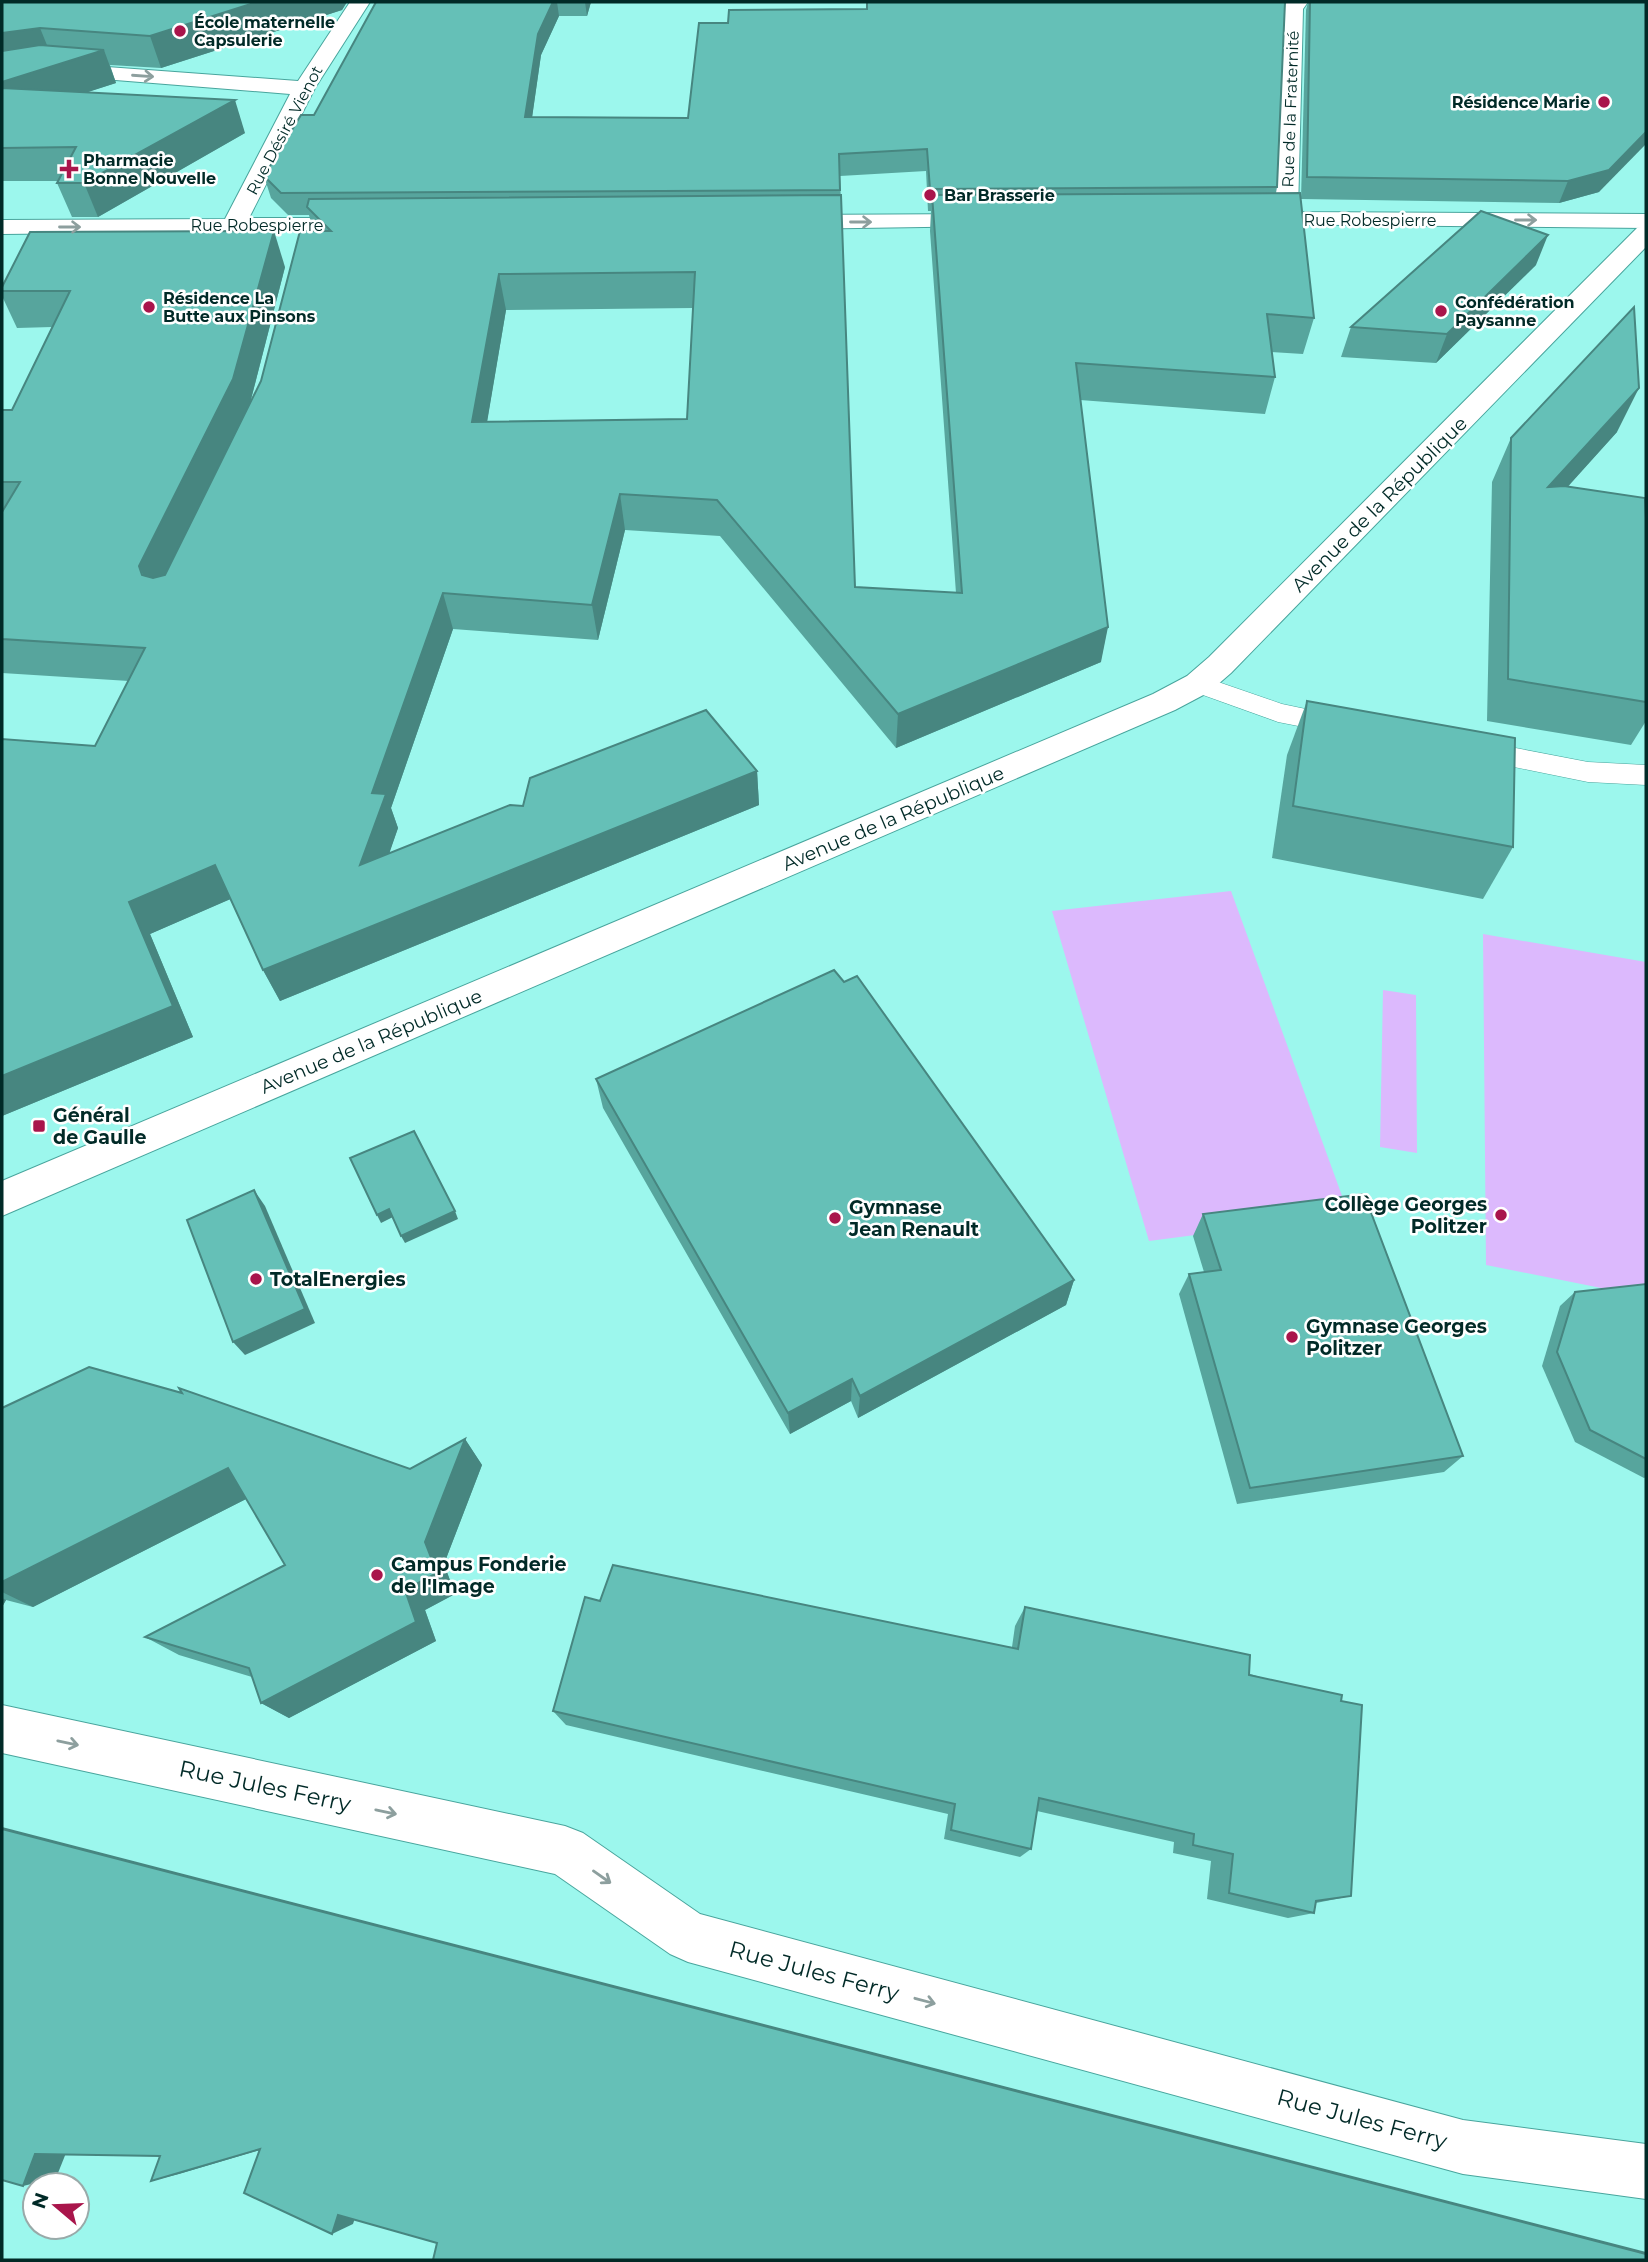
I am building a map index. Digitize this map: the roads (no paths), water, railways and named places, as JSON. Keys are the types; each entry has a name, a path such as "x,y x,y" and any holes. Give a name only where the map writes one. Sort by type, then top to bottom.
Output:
{"street":[{"name":"Rue Désiré Vienot","path":"234,225 304,88 360,2"},
{"name":"Rue de la Fraternité","path":"1286,219 1293,8 1298,2"},
{"path":"2,76 53,69 304,88"},
{"name":"Rue Robespierre","path":"1230,219 1646,221"},
{"path":"769,222 1007,221"},
{"name":"Rue Robespierre","path":"2,227 392,225"},
{"name":"Avenue de la République","path":"2,1199 1164,702 1198,684 1230,656 1646,233"},
{"name":"Rue Jules Ferry","path":"2,1729 565,1851 688,1936 1463,2147 1646,2172"}],"lane":[{"path":"302,251 309,225"},
{"path":"1198,684 1278,713 1374,732"},
{"path":"1443,744 1588,772 1646,775"}],"place":[{"name":"École maternelle Capsulerie","path":"180,31"},
{"name":"Résidence Marie","path":"1604,102"},
{"name":"Pharmacie Bonne Nouvelle","path":"69,169"},
{"name":"Bar Brasserie","path":"930,195"},
{"name":"Résidence La Butte aux Pinsons","path":"149,307"},
{"name":"Confédération Paysanne","path":"1441,311"},
{"name":"Général de Gaulle","path":"39,1126"},
{"name":"Collège Georges Politzer","path":"1501,1215"},
{"name":"Gymnase Jean Renault","path":"835,1218"},
{"name":"TotalEnergies","path":"256,1279"},
{"name":"Gymnase Georges Politzer","path":"1292,1337"},
{"name":"Campus Fonderie de l'Image","path":"377,1575"}]}
